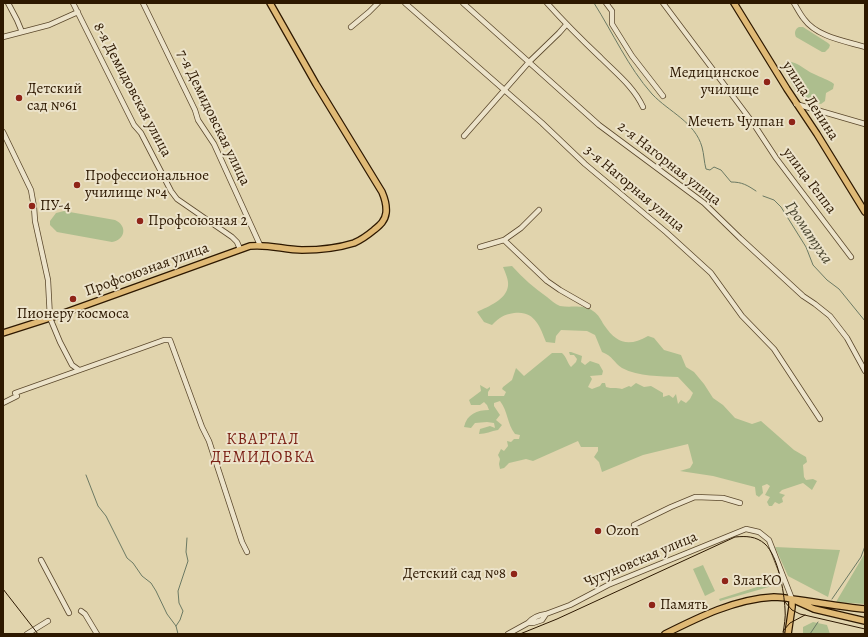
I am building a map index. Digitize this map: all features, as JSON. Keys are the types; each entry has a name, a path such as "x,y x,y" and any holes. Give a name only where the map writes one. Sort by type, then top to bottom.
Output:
{"main road":[{"name":"Профсоюзная улица","path":"3,332 50,318 240,249 260,245 302,250 354,243 366,236 383,222 387,208 386,201 316,84 270,3"},
{"name":"улица Ленина","path":"734,3 865,212"},
{"path":"664,634 688,622 730,605 775,597 807,600 865,609"},
{"path":"792,599 814,609 865,621"},
{"path":"788,634 792,599"}],"street":[{"path":"8,3 18,20 22,32"},
{"name":"8-я Демидовская улица","path":"73,3 134,125 141,133 171,191 181,203 237,242 240,249"},
{"name":"7-я Демидовская улица","path":"143,3 195,110 198,120 214,144 260,245"},
{"path":"351,27 378,3"},
{"name":"3-я Нагорная улица","path":"405,3 542,123 585,164 666,232 711,273 742,316 774,349 820,419"},
{"name":"2-я Нагорная улица","path":"463,3 599,125 704,203 803,296 830,316 847,338 865,371"},
{"path":"547,3 566,25 629,86 639,98 643,107"},
{"path":"606,3 612,11 612,24 632,56 663,96"},
{"name":"улица Геппа","path":"663,3 753,123 776,158 851,257"},
{"path":"794,3 804,20 811,27 832,37 865,47"},
{"path":"3,37 49,25 78,12"},
{"path":"464,136 529,62 560,34 566,25"},
{"path":"796,104 865,124"},
{"path":"3,132 31,190 35,221 48,280 50,318 72,365 79,370"},
{"path":"480,247 504,240 521,228 539,210"},
{"path":"504,240 547,281 588,306"},
{"path":"3,403 16,395 79,370 164,340 170,340 202,427 209,441 242,542 247,552"},
{"path":"634,525 671,506 695,497 723,498 740,502"},
{"name":"Чугуновская улица","path":"508,634 528,623 542,620 546,614 570,605 608,585 746,529 759,532 769,540 792,599"},
{"path":"41,560 69,613"},
{"path":"81,612 85,614 97,634"},
{"path":"27,634 48,621"}],"green space":[{"path":"799,27 803,27 828,43 830,45 829,48 825,52 822,52 796,37 795,31"},
{"path":"788,61 799,65 834,84 833,89 826,93 825,101 821,104 816,103 808,100 800,94 793,86 786,70"},
{"path":"64,211 115,220 122,226 122,236 120,239 112,242 57,232 50,225 50,221 56,213"},
{"path":"512,266 524,279 558,305 564,307 585,308 593,311 609,331 619,340 624,342 635,342 648,336 654,338 664,350 681,355 686,367 694,372 713,398 723,405 735,418 752,424 761,421 794,450 806,457 807,462 803,465 804,477 806,480 813,479 817,481 812,490 803,483 782,490 779,493 785,495 782,498 783,502 779,504 775,502 772,506 769,506 767,502 770,497 765,495 770,486 767,484 762,486 763,493 759,497 756,495 755,487 713,476 680,471 690,468 693,463 688,444 643,455 602,472 599,462 594,457 598,451 598,447 581,447 578,441 533,461 526,459 509,463 504,468 500,469 500,459 498,455 501,449 504,451 508,446 507,441 511,442 514,439 519,439 520,435 515,434 512,430 505,409 500,401 494,403 494,406 500,415 496,420 502,425 498,430 479,434 480,429 490,426 495,428 494,423 487,422 475,423 471,428 464,427 470,416 480,411 489,410 484,402 480,405 471,405 469,400 481,391 480,385 487,389 490,387 488,396 504,396 506,392 502,389 512,380 516,368 524,376 552,353 562,353 571,367 577,359 574,355 570,355 569,352 582,356 581,362 585,365 590,361 599,364 603,371 602,375 590,376 592,379 588,387 592,389 600,386 602,383 605,383 606,387 622,389 629,386 631,387 636,383 644,387 651,386 663,393 663,397 669,395 673,398 676,394 678,404 681,400 686,403 693,393 678,377 642,375 622,368 609,355 602,352 595,335 587,331 561,330 556,336 555,343 546,342 539,325 527,314 514,313 507,315 500,318 492,325 484,322 477,312 492,305 504,295 507,291 508,284 507,276 503,267"},
{"path":"775,547 840,550 828,597 788,576"},
{"path":"865,553 865,604 836,602"},
{"path":"703,565 715,591 705,596 693,569"},
{"path":"773,582 774,585 772,586 720,601 719,599"},
{"path":"813,622 827,625 830,634 803,634 803,627"}],"waterway":[{"name":"Громатуха","path":"594,3 643,84 652,94 688,124 699,138 706,169 710,170 714,167 721,170 731,182 744,184 756,191"},
{"name":"Громатуха","path":"763,196 774,200 781,207 806,247 813,265 827,280 839,289 865,321"},
{"path":"86,475 98,506 106,516 127,558 133,563 142,576 151,583 167,614 176,626 178,634"},
{"path":"176,626 183,611 179,603 178,591 188,561 186,552 187,538"},
{"name":"Громатуха","path":"832,599 861,557 865,546"},
{"name":"Громатуха","path":"810,634 818,622"}],"tram line":[{"path":"520,634 557,619 735,537 754,538 762,541 770,550 777,565 782,584 785,615 783,634"},
{"path":"3,589 38,634"},
{"path":"784,601 792,610 800,614 865,629"},
{"path":"783,631 790,623 805,615"}],"place":[{"name":"Медицинское училище","path":"767,82"},
{"name":"Детский сад №61","path":"19,98"},
{"name":"Мечеть Чулпан","path":"792,122"},
{"name":"Профессиональное училище №4","path":"77,185"},
{"name":"ПУ-4","path":"32,206"},
{"name":"Профсоюзная 2","path":"140,221"},
{"name":"Пионеру космоса","path":"73,299"},
{"name":"Ozon","path":"598,531"},
{"name":"Детский сад №8","path":"514,574"},
{"name":"ЗлатКО","path":"725,581"},
{"name":"Память","path":"652,605"}],"district":[{"name":"КВАРТАЛ ДЕМИДОВКА","path":"263,449"}]}
